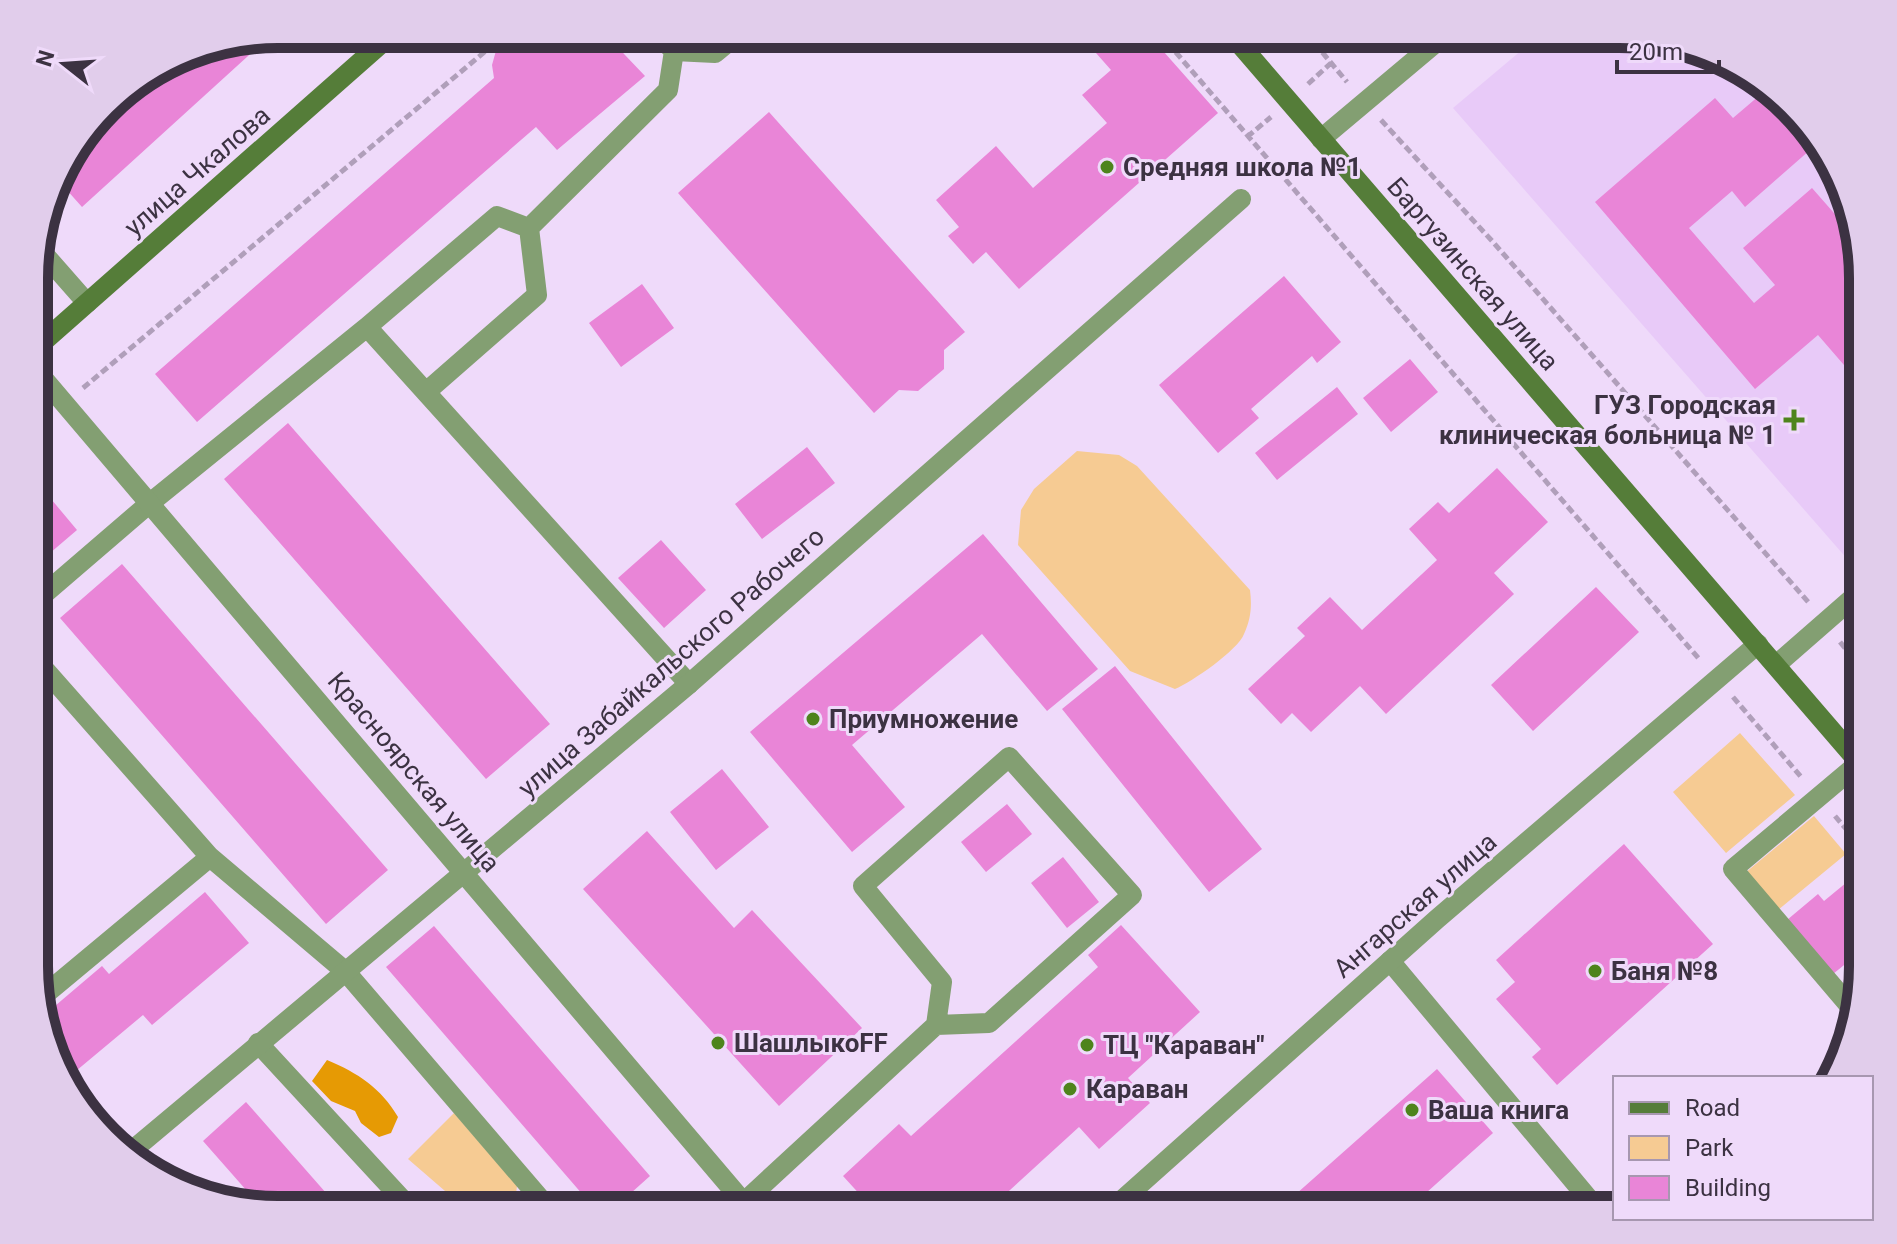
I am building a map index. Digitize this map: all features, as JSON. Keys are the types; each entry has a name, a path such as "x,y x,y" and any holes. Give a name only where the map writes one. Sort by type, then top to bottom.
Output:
{"main road":[{"name":"улица Чкалова","path":"48,337 375,48"},
{"name":"Баргузинская улица","path":"1243,48 1849,751"}],"street":[{"path":"671,48 674,51 715,53 721,48"},
{"path":"1321,139 1429,48"},
{"path":"529,228 668,90 674,51"},
{"name":"улица Забайкальского Рабочего","path":"136,1147 689,684 1241,199"},
{"path":"48,591 497,216 529,228"},
{"path":"426,392 537,295 529,228"},
{"path":"49,260 87,303"},
{"path":"367,327 689,684"},
{"name":"Красноярская улица","path":"48,384 739,1196"},
{"path":"1776,665 1849,602"},
{"name":"Ангарская улица","path":"1127,1196 1390,961 1758,644"},
{"path":"48,673 210,857 346,972 538,1196"},
{"path":"757,1196 936,1025 942,982 863,886 1009,757 1132,895 989,1023 936,1025"},
{"path":"1846,1002 1733,869 1849,774"},
{"path":"50,990 210,857"},
{"path":"1390,961 1580,1196"},
{"path":"258,1043 399,1196"}],"path":[{"path":"65,403 489,48"},
{"path":"1172,48 1849,832"},
{"path":"1319,48 1782,570 1849,653"}],"shaded area":[{"name":"ГУЗ Городская клиническая больница № 1","path":"1524,48 1619,48 1664,52 1721,72 1771,105 1792,126 1818,163 1837,204 1849,263 1849,561 1453,108"},
{"path":"327,1060 359,1076 384,1098 398,1117 391,1133 379,1137 361,1123 355,1111 331,1101 312,1081"}],"green space":[{"path":"1077,451 1119,455 1137,466 1250,590 1250,618 1240,641 1214,665 1175,689 1130,671 1018,545 1021,510 1034,489"},
{"path":"1740,733 1795,795 1726,853 1673,792"},
{"path":"1814,816 1846,854 1778,910 1745,873"},
{"path":"454,1113 517,1186 516,1196 451,1196 408,1159"}],"building":[{"path":"497,48 618,48 645,76 557,150 536,127 197,422 155,374 494,78 492,65"},
{"name":"Средняя школа №1","path":"1092,48 1160,48 1218,113 1019,289 986,252 973,264 948,236 959,227 936,200 996,146 1033,188 1107,123 1082,95 1111,70"},
{"path":"255,50 82,207 66,189 95,138 126,105 163,79 190,65 233,52"},
{"path":"1759,96 1792,126 1810,150 1745,207 1732,191 1689,228 1754,303 1775,285 1743,248 1812,188 1842,222 1845,233 1849,263 1849,371 1818,335 1755,389 1595,202 1715,98 1733,118"},
{"path":"769,112 965,332 944,350 944,369 918,391 899,390 874,413 678,193"},
{"path":"1284,276 1341,342 1317,363 1312,356 1251,409 1259,418 1218,453 1159,385"},
{"path":"642,284 674,328 621,367 589,323"},
{"path":"1410,359 1438,392 1391,432 1363,398"},
{"path":"1337,387 1358,414 1277,480 1255,453"},
{"path":"288,423 550,724 486,779 224,479"},
{"path":"807,447 835,483 762,539 735,504"},
{"path":"1497,468 1548,522 1494,573 1514,594 1386,714 1360,686 1311,732 1292,713 1281,724 1248,689 1305,636 1297,628 1330,597 1362,630 1437,560 1409,529 1438,502 1449,513"},
{"path":"48,495 77,530 48,555"},
{"path":"983,534 1098,669 1047,711 982,634 852,745 905,807 852,852 750,732"},
{"path":"661,540 706,590 664,628 618,578"},
{"path":"122,564 388,870 326,924 60,618"},
{"path":"1596,587 1639,632 1533,731 1491,685"},
{"path":"1115,666 1262,849 1209,892 1062,709"},
{"path":"722,769 769,827 716,870 670,812"},
{"path":"1007,804 1032,834 986,872 961,842"},
{"path":"647,831 734,928 752,910 862,1028 779,1106 583,889"},
{"name":"Баня №8","path":"1624,844 1713,944 1557,1085 1532,1057 1541,1049 1496,999 1515,982 1496,960"},
{"path":"1063,857 1099,902 1067,928 1031,883"},
{"path":"1849,880 1849,961 1833,974 1787,920 1818,894 1824,901"},
{"path":"205,892 249,943 152,1025 143,1015 74,1072 60,1040 52,1009 102,966 109,974"},
{"name":"ТЦ \"Караван\"","path":"1121,925 1200,1012 1128,1078 1150,1103 1099,1149 1079,1127 1003,1196 861,1196 843,1176 899,1124 911,1136 1098,967 1088,955"},
{"path":"434,926 650,1176 628,1196 584,1196 386,967"},
{"path":"1437,1069 1493,1133 1423,1196 1294,1196"},
{"path":"246,1102 329,1196 250,1194 203,1141"}],"place":[{"name":"Средняя школа №1","path":"1107,167"},
{"name":"ГУЗ Городская клиническая больница № 1","path":"1794,420"},
{"name":"Приумножение","path":"813,719"},
{"name":"Баня №8","path":"1595,971"},
{"name":"ШашлыкоFF","path":"718,1043"},
{"name":"ТЦ \"Караван\"","path":"1087,1045"},
{"name":"Караван","path":"1070,1089"},
{"name":"Ваша книга","path":"1412,1110"}]}
